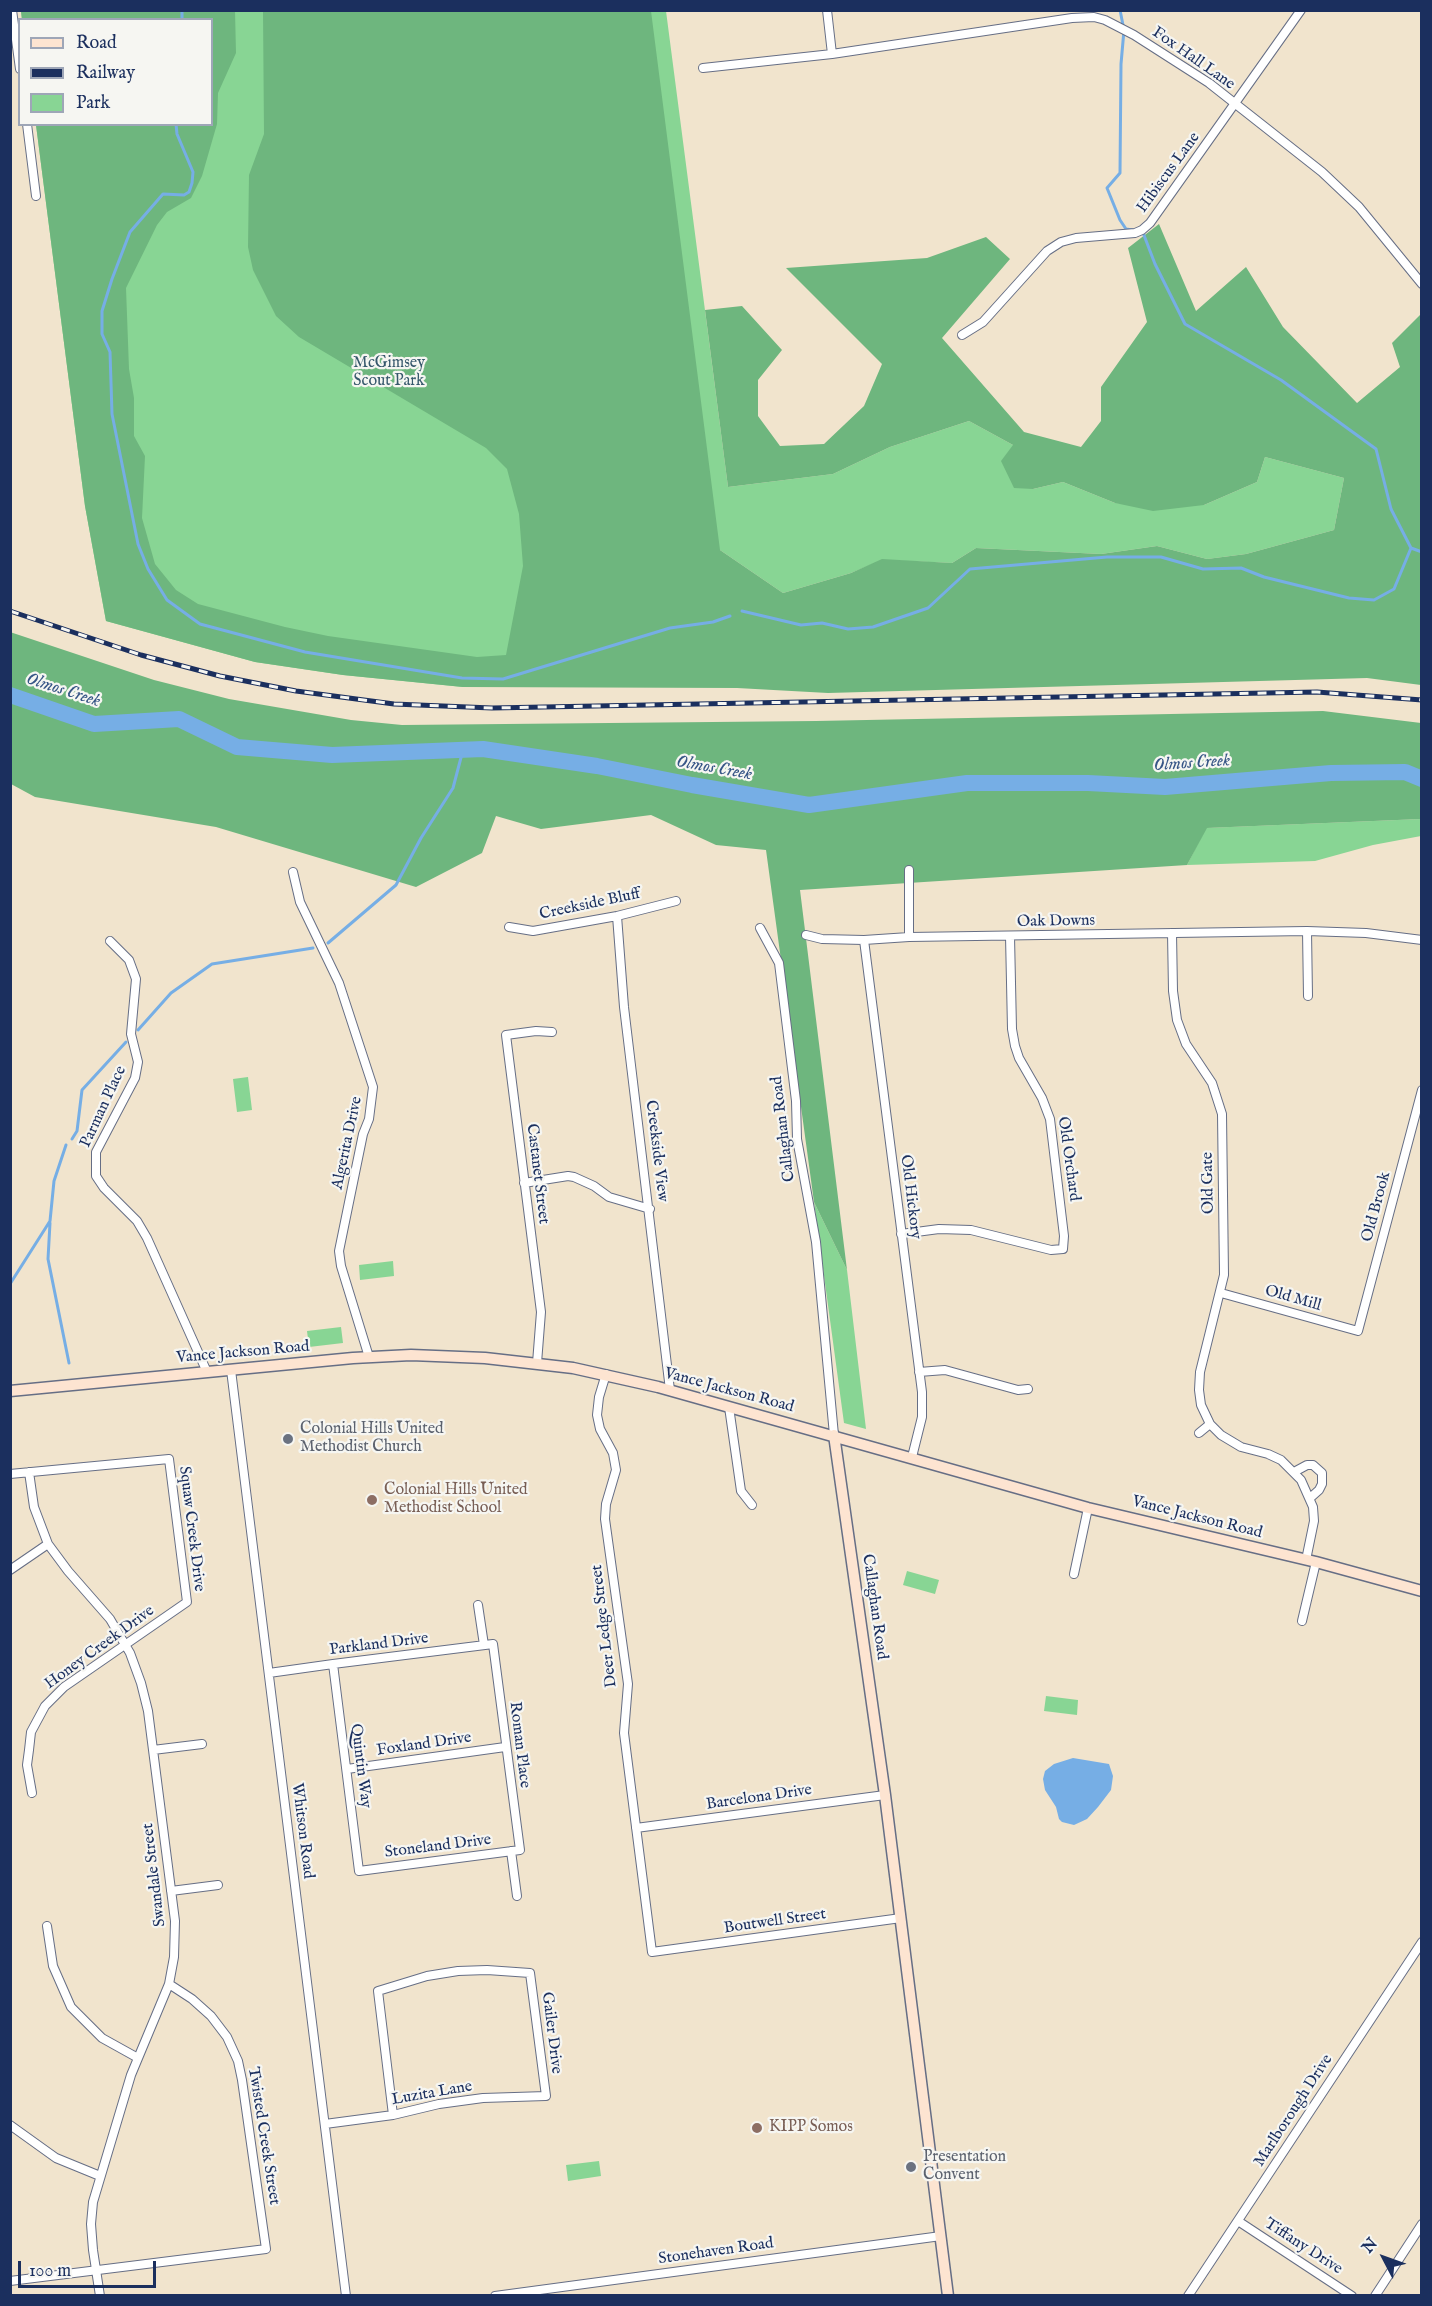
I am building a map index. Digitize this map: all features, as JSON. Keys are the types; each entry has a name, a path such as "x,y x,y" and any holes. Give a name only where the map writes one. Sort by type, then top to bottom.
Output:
{"main road":[{"name":"Vance Jackson Road","path":"10,1391 369,1357 411,1355 537,1363 606,1374 670,1390 912,1456 1088,1508 1311,1561 1422,1591"},
{"name":"Callaghan Road","path":"834,1435 885,1795 948,2295"}],"street":[{"path":"12,10 18,54"},
{"path":"827,10 832,54"},
{"name":"Hibiscus Lane","path":"962,334 983,322 1047,251 1061,242 1076,238 1135,233 1150,223 1302,10"},
{"name":"Fox Hall Lane","path":"703,68 832,54 1072,18 1094,17 1116,24 1209,83 1234,105 1322,172 1359,207 1422,284"},
{"path":"27,126 36,196"},
{"path":"909,870 909,937"},
{"name":"Algerita Drive","path":"293,872 300,903 339,983 373,1087 369,1119 363,1134 339,1251 341,1266 369,1357"},
{"name":"Creekside Bluff","path":"509,927 533,931 618,916 676,901"},
{"name":"Creekside View","path":"618,916 624,1007 670,1390"},
{"name":"Callaghan Road","path":"760,927 778,963 796,1101 798,1139 816,1242 834,1435"},
{"path":"1307,931 1308,996"},
{"name":"Oak Downs","path":"806,935 822,939 864,940 909,937 1307,931 1366,933 1422,940"},
{"name":"Old Gate","path":"1172,933 1173,991 1177,1020 1186,1044 1212,1083 1222,1114 1224,1275 1199,1379 1202,1404 1210,1424"},
{"name":"Old Orchard","path":"901,1234 955,1229 971,1230 1051,1250 1063,1249 1064,1236 1050,1119 1042,1098 1019,1058 1012,1029 1010,936"},
{"name":"Parman Place","path":"110,940 129,960 136,979 131,1034 138,1062 135,1078 96,1152 96,1176 104,1188 137,1221 147,1238 207,1372"},
{"name":"Old Hickory","path":"864,940 919,1372 922,1417 912,1456"},
{"name":"Castanet Street","path":"537,1363 541,1312 506,1035 536,1031 552,1032"},
{"name":"Old Brook","path":"1358,1331 1422,1090"},
{"path":"524,1183 574,1177 594,1186 609,1197 650,1209"},
{"name":"Old Mill","path":"1221,1293 1358,1331"},
{"name":"Whitson Road","path":"231,1370 346,2295"},
{"path":"919,1372 945,1370 1018,1390 1028,1389"},
{"name":"Deer Ledge Street","path":"606,1374 599,1397 597,1415 600,1429 613,1453 616,1470 606,1504 605,1519 628,1684 624,1733 652,1952"},
{"path":"729,1407 739,1483 741,1491 752,1504"},
{"path":"1199,1433 1210,1424 1241,1447 1281,1460 1294,1472 1310,1498 1314,1521 1302,1621"},
{"name":"Squaw Creek Drive","path":"29,1472 169,1460 187,1602"},
{"path":"1294,1472 1307,1465 1313,1465 1322,1473 1322,1484 1310,1498"},
{"path":"10,1474 29,1472"},
{"name":"Swandale Street","path":"29,1472 34,1507 48,1544 110,1619 125,1644 141,1683 148,1711 176,1939 169,1984 138,2058 100,2176 91,2224 100,2295"},
{"path":"1074,1574 1088,1508"},
{"path":"10,1570 48,1544"},
{"name":"Honey Creek Drive","path":"32,1793 27,1765 31,1732 40,1713 57,1692 187,1602"},
{"name":"Roman Place","path":"478,1605 488,1644 505,1747 515,1850 516,1896"},
{"name":"Parkland Drive","path":"269,1673 488,1644"},
{"name":"Quintin Way","path":"333,1664 359,1871"},
{"path":"153,1750 202,1744"},
{"name":"Foxland Drive","path":"347,1769 505,1747"},
{"name":"Barcelona Drive","path":"636,1828 885,1795"},
{"name":"Stoneland Drive","path":"359,1871 515,1850"},
{"path":"171,1891 218,1885"},
{"name":"Boutwell Street","path":"652,1952 901,1918"},
{"path":"47,1926 53,1966 72,2007 102,2038 138,2058"},
{"name":"Marlborough Drive","path":"1188,2295 1422,1942"},
{"name":"Gailer Drive","path":"393,2115 378,1991 427,1976 458,1971 487,1970 530,1973 546,2096"},
{"name":"Twisted Creek Street","path":"96,2270 266,2249 238,2061 227,2037 211,2016 192,1999 169,1984"},
{"name":"Luzita Lane","path":"325,2124 393,2115 439,2104 483,2098 546,2096"},
{"path":"10,2125 56,2158 100,2176"},
{"name":"Tiffany Drive","path":"1238,2221 1352,2295"},
{"path":"1375,2295 1422,2224"},
{"name":"Stonehaven Road","path":"495,2295 941,2236"},
{"path":"10,2282 96,2270"}],"green space":[{"name":"McGimsey Scout Park","path":"21,11 666,11 728,487 833,474 890,447 969,421 1013,445 1033,489 1063,482 1115,503 1204,505 1257,482 1265,457 1344,478 1334,530 1246,554 1207,559 1157,546 1101,554 976,548 952,563 882,560 851,573 783,593 720,550 463,687 343,675 255,662 106,621 85,506 36,126 213,126 213,18 22,18"},
{"path":"21,11 235,11 236,53 218,93 217,124 202,176 191,198 167,212 157,225 126,288 129,369 134,398 134,436 145,456 142,518 155,564 176,590 198,604 328,636 477,657 506,655 523,566 519,514 507,469 486,448 299,337 276,316 253,270 248,247 249,175 264,134 263,11 651,11 720,550 783,593 851,573 882,559 952,563 976,548 1101,554 1157,546 1207,559 1246,554 1334,530 1344,478 1265,457 1257,482 1204,505 1153,511 1115,503 1063,482 1033,489 1014,488 1001,461 1013,445 969,421 890,447 833,474 728,487 705,310 742,306 782,350 758,380 758,416 780,446 824,444 864,406 882,364 786,268 927,258 986,237 1010,259 942,338 1024,432 1081,447 1101,421 1101,387 1147,322 1128,248 1159,224 1196,311 1246,267 1283,327 1357,403 1400,367 1392,343 1421,314 1421,685 1367,678 828,693 737,688 463,687 343,675 255,662 106,621 85,506 36,126 213,126 213,18 22,18"},
{"path":"10,632 154,680 229,699 351,720 402,725 816,721 1323,711 1421,723 1421,819 1207,828 1187,865 800,890 847,1270 814,1202 766,850 716,845 651,815 541,829 496,816 482,853 416,887 216,827 35,797 11,784"},
{"path":"1421,819 1421,836 1373,845 1315,861 1187,865 1206,828"},
{"path":"248,1077 252,1110 237,1112 233,1079"},
{"path":"814,1202 847,1270 866,1429 844,1423"},
{"path":"393,1261 394,1276 360,1280 359,1265"},
{"path":"341,1327 343,1343 309,1347 307,1331"},
{"path":"907,1571 939,1580 935,1594 903,1585"},
{"path":"1046,1696 1078,1700 1077,1715 1044,1711"},
{"path":"599,2161 601,2176 568,2181 566,2165"}],"water":[{"path":"1073,1758 1109,1764 1113,1776 1111,1790 1098,1807 1087,1819 1074,1825 1059,1819 1056,1807 1045,1790 1043,1779 1045,1771 1054,1764"}],"waterway":[{"path":"182,10 182,18"},
{"path":"1120,10 1124,30 1121,64 1120,173 1107,188 1120,220 1126,229 1133,230"},
{"path":"176,126 177,134 193,172 189,192 184,195 163,194 130,232 102,311 102,334 110,352 112,414 138,544 148,569 167,600 200,624 305,652 462,678 503,679 670,628 713,622 730,616"},
{"path":"1142,230 1155,264 1185,324 1281,380 1376,449 1391,509 1411,548 1422,552"},
{"path":"742,611 801,625 822,623 848,629 873,627 928,608 970,569 1107,557 1161,557 1203,569 1241,568 1264,577 1349,598 1374,600 1394,589 1411,548"},
{"name":"Olmos Creek","path":"10,695 94,724 179,719 237,747 332,755 483,749 597,766 809,805 967,783 1088,783 1165,787 1331,773 1405,772 1422,779"},
{"path":"328,943 396,885 421,838 453,788 463,750"},
{"path":"138,1030 171,993 212,964 313,948"},
{"path":"72,1139 77,1131 82,1090 126,1042"},
{"path":"10,1284 50,1221 54,1181 66,1145"},
{"path":"50,1223 48,1259 69,1363"}],"railway":[{"path":"10,611 141,655 220,676 296,691 394,704 492,708 1317,692 1422,700"}],"place":[{"name":"Colonial Hills United Methodist Church","path":"288,1439"},
{"name":"Colonial Hills United Methodist School","path":"372,1500"},
{"name":"KIPP Somos","path":"757,2128"},
{"name":"Presentation Convent","path":"911,2167"}]}
